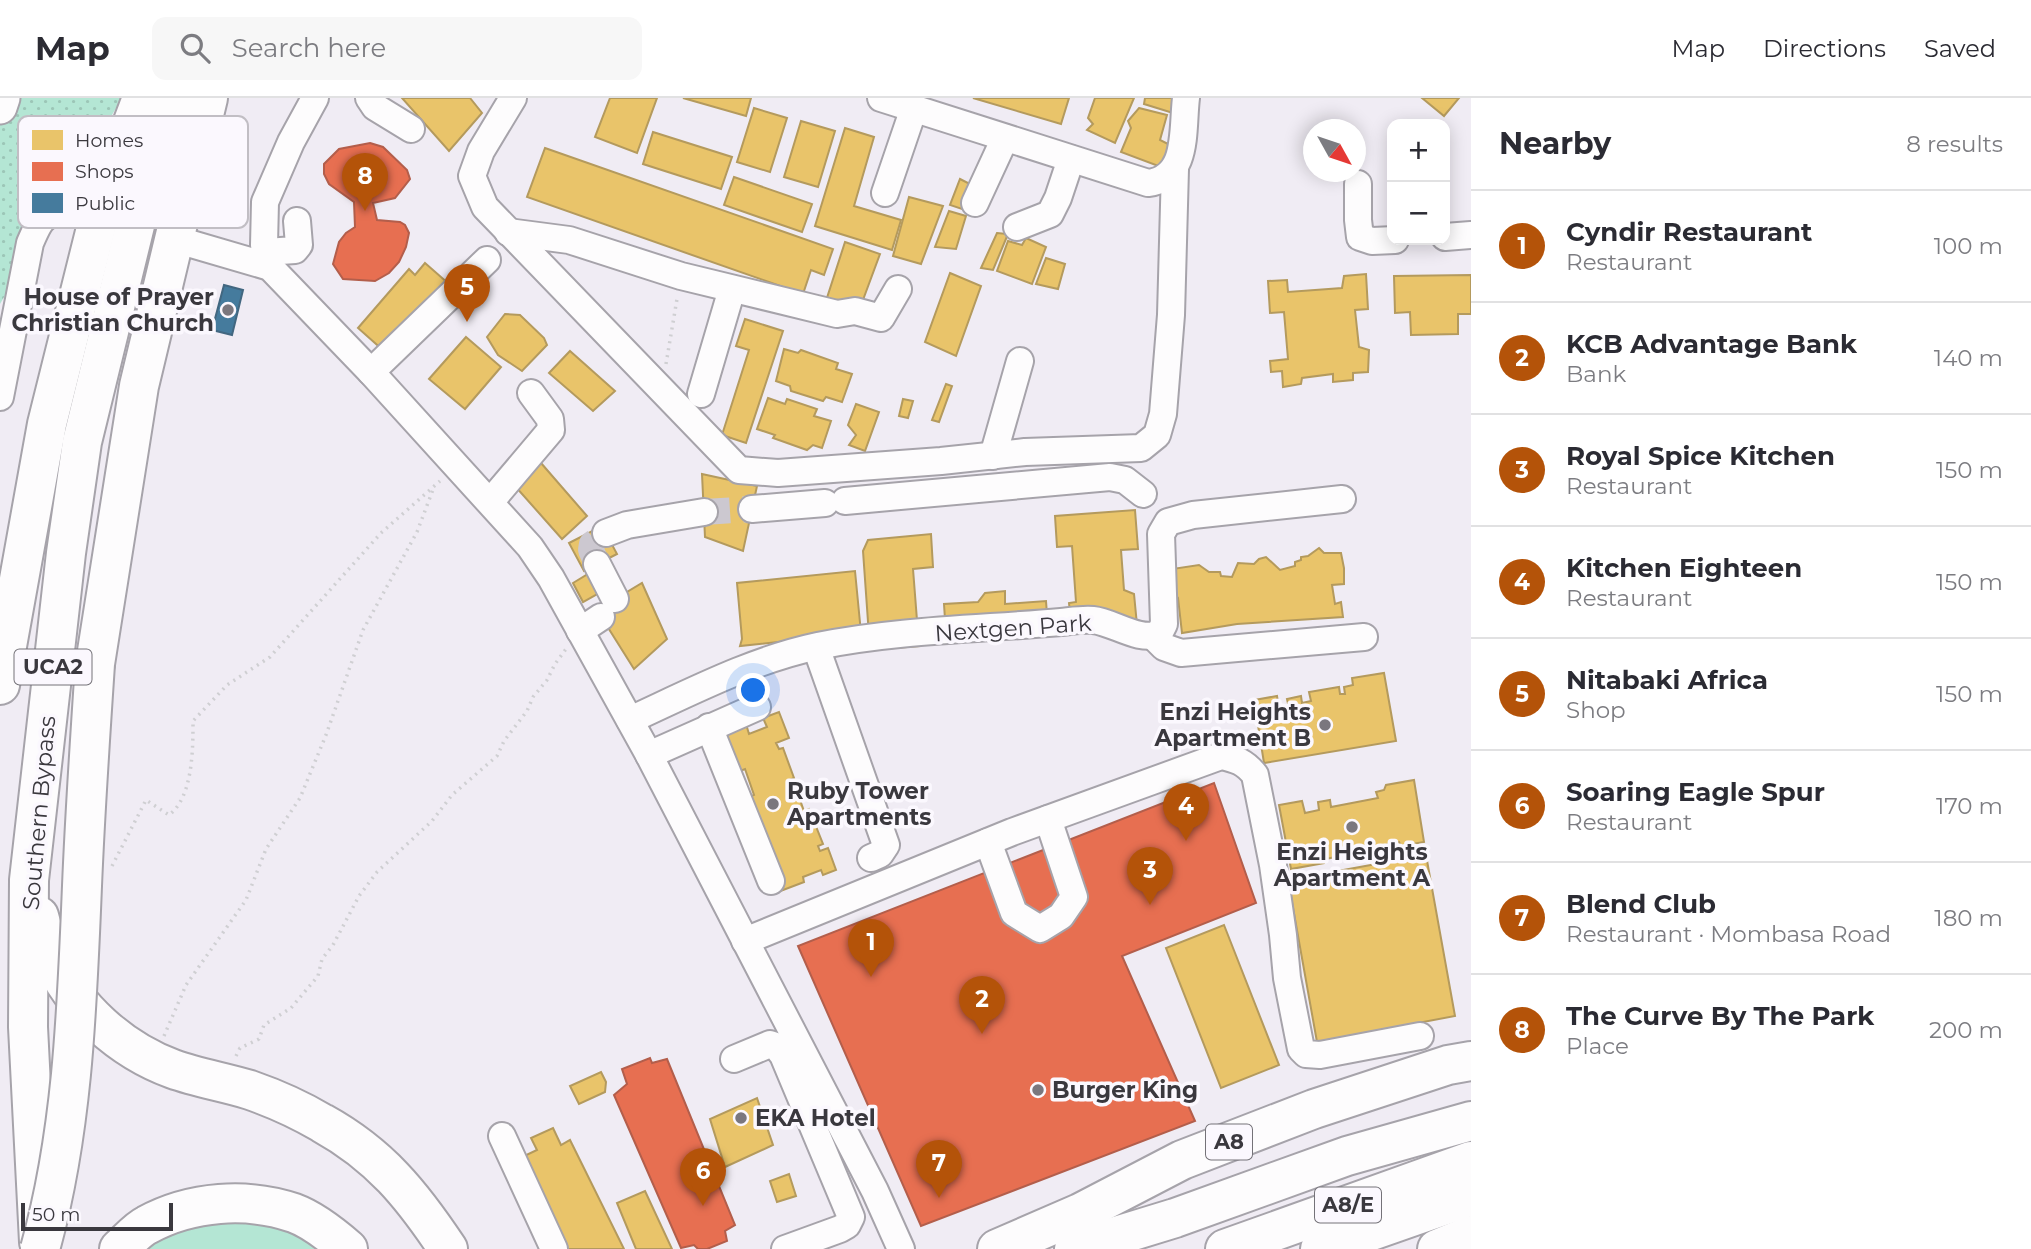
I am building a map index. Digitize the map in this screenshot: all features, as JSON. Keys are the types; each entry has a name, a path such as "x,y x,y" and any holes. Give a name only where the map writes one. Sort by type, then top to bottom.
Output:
{"highway":[{"name":"UCA2","path":"135,116 142,98"},
{"name":"Southern Bypass","path":"168,116 174,98"},
{"path":"204,116 208,98"},
{"name":"UCA2","path":"0,685 47,424 96,228"},
{"name":"Southern Bypass","path":"39,1249 28,1027 29,880 66,553 82,442 134,228"},
{"path":"39,1249 51,1209 66,1122 74,1043 95,664 139,386 177,228"},
{"path":"29,880 51,957 71,990 100,1025 134,1052 173,1069 252,1091 321,1122 360,1147 387,1170 423,1212 448,1249"},
{"name":"A8","path":"997,1249 1080,1213 1182,1160 1314,1110 1448,1065 1471,1060"},
{"path":"1074,1249 1175,1218 1347,1156 1471,1121"},
{"name":"A8/E","path":"1225,1249 1471,1161"},
{"name":"A8/E","path":"1320,1249 1471,1196"},
{"path":"119,1249 145,1226 179,1210 226,1202 295,1214 328,1233 348,1249"},
{"path":"1437,1249 1471,1235"}],"main road":[{"path":"0,107 3,98"}],"street":[{"path":"316,98 291,142 265,202 263,226 268,259 491,501 530,547 599,616"},
{"path":"369,98 375,107 411,129"},
{"path":"513,98 481,151 471,176 485,207 739,470 778,473 1025,452 1141,448 1157,435 1163,414 1169,339 1175,169"},
{"path":"881,98 1148,183 1168,177 1180,160 1186,98"},
{"path":"885,193 914,108"},
{"path":"975,203 1005,138"},
{"path":"1017,227 1050,214 1071,159"},
{"path":"1358,184 1357,220 1360,237 1372,241 1387,240"},
{"path":"188,243 268,259 295,250 299,246 297,221"},
{"path":"0,397 30,243 36,228"},
{"path":"508,232 569,240 681,276 837,314 855,311 877,318 884,316 898,289"},
{"path":"1450,237 1471,235"},
{"path":"371,372 486,260"},
{"path":"701,394 732,289"},
{"path":"992,456 1020,361"},
{"path":"491,501 551,430 550,419 530,393"},
{"path":"752,509 1110,477 1125,480 1143,494"},
{"path":"1153,636 1162,631 1164,624 1161,534 1168,522 1193,515 1342,499"},
{"path":"606,533 626,524 704,512"},
{"path":"597,564 599,616 630,720 871,1184 901,1249"},
{"name":"Nextgen Park","path":"630,720 706,685 772,659 864,638 1091,620 1153,636 1164,647 1181,653 1364,637"},
{"path":"816,647 886,845 880,854 871,858"},
{"path":"649,755 757,707"},
{"path":"709,727 771,881"},
{"path":"745,941 988,842 1221,757 1248,765 1255,775 1273,865 1287,978 1301,1049 1306,1054 1320,1055 1420,1036"},
{"path":"988,842 1014,913 1040,929 1061,916 1074,897 1048,819"},
{"path":"734,1059 770,1044 776,1046 783,1055 851,1217 847,1225 785,1249"},
{"path":"502,1136 554,1249"},
{"path":"845,1198 871,1184"}],"path":[{"path":"662,391 681,276"},
{"path":"109,872 146,800 169,816 174,811 193,761 192,721 227,685 270,656 381,533 458,467"},
{"path":"153,1060 186,985 246,900 266,849 300,798 363,630 417,532 435,485"},
{"path":"222,1082 240,1048 258,1039 264,1026 291,1008 318,976 322,959 346,925 359,896 377,872 432,821 452,795 497,755 555,664 599,616"}],"green space":[{"path":"0,98 122,98 111,116 18,116 18,228 45,228 0,304"},
{"path":"213,1213 289,1225 327,1249 128,1249"}],"building: Homes":[{"path":"402,98 470,98 482,113 449,151"},
{"path":"610,98 657,98 637,153 595,137"},
{"path":"683,98 751,98 746,116"},
{"path":"973,98 1069,98 1061,124"},
{"path":"1095,98 1134,98 1115,143 1087,130 1093,124 1088,118"},
{"path":"1145,98 1178,98 1173,113 1144,104"},
{"path":"1422,98 1459,98 1444,116"},
{"path":"754,108 787,118 770,172 737,162"},
{"path":"1139,108 1167,115 1160,140 1170,145 1161,167 1121,152 1131,128 1128,121"},
{"path":"801,121 835,131 818,187 784,177"},
{"path":"845,128 874,137 854,206 901,220 892,250 815,226"},
{"path":"653,132 732,157 721,189 643,164"},
{"path":"545,148 833,249 824,275 811,270 803,294 527,197"},
{"path":"734,177 812,204 802,232 724,205"},
{"path":"960,179 972,185 968,211 950,205"},
{"path":"909,197 943,206 921,264 893,256"},
{"path":"949,211 966,216 956,249 935,247"},
{"path":"997,233 1008,234 993,270 981,268"},
{"path":"1026,238 1046,247 1032,284 997,271 1008,241 1022,245"},
{"path":"845,242 880,254 860,308 825,304"},
{"path":"1046,258 1065,264 1058,289 1036,284"},
{"path":"425,263 449,284 384,351 358,328 409,269 415,275"},
{"path":"950,273 981,286 956,356 925,342"},
{"path":"1366,274 1368,309 1355,310 1359,347 1369,350 1368,372 1353,373 1353,380 1333,382 1333,374 1302,378 1301,384 1283,387 1282,371 1271,372 1270,361 1288,359 1284,312 1270,313 1268,281 1287,280 1288,292 1342,288 1344,276"},
{"path":"1471,275 1471,314 1458,314 1458,334 1411,335 1410,312 1395,313 1394,276"},
{"path":"505,314 520,315 544,338 547,345 522,371 498,355 487,337"},
{"path":"745,319 783,331 746,443 722,435 749,350 736,346"},
{"path":"466,337 501,367 465,409 429,379"},
{"path":"784,349 798,353 801,350 838,363 836,369 852,374 842,402 826,397 823,401 791,391 790,386 776,381"},
{"path":"570,351 615,391 593,411 549,373"},
{"path":"946,384 952,386 939,422 932,420"},
{"path":"768,398 785,404 787,399 817,409 814,416 831,421 822,448 813,445 807,450 773,438 775,435 757,429"},
{"path":"903,399 913,401 908,418 899,416"},
{"path":"856,404 879,412 865,451 849,445 856,435 848,425"},
{"path":"541,463 587,516 562,539 515,486"},
{"path":"702,474 757,486 743,551 705,537"},
{"path":"1135,510 1138,549 1121,550 1124,590 1134,594 1137,625 1072,631 1069,603 1076,602 1072,546 1057,547 1055,516"},
{"path":"602,526 617,554 584,571 569,543"},
{"path":"931,534 933,567 913,569 919,646 870,650 863,551 868,540"},
{"path":"1319,548 1324,553 1341,553 1344,584 1332,585 1335,604 1341,602 1343,617 1237,624 1182,633 1178,598 1171,589 1172,569 1199,565 1209,572 1220,572 1221,576 1232,577 1238,563 1254,564 1266,557 1280,570 1295,566 1295,562 1301,560 1301,557 1308,556"},
{"path":"855,571 861,633 740,646 742,639 737,583"},
{"path":"588,574 599,593 583,602 573,583"},
{"path":"642,583 667,639 634,669 597,610"},
{"path":"1005,591 1005,604 1046,601 1048,628 946,635 944,604 978,602 985,593"},
{"name":"Enzi Heights Apartment B","path":"1384,673 1396,741 1264,763 1254,700 1277,696 1279,709 1289,708 1287,699 1301,696 1302,703 1311,701 1309,692 1339,687 1340,694 1345,694 1344,687 1353,685 1352,678"},
{"name":"Ruby Tower Apartments","path":"779,712 789,738 776,743 779,749 783,748 794,778 787,781 790,787 795,786 804,811 809,809 823,844 818,846 820,851 828,848 836,870 823,875 821,870 803,877 804,882 778,892 743,799 754,795 745,769 735,773 720,734 746,724 749,734 767,727 763,718"},
{"name":"Enzi Heights Apartment A","path":"1414,780 1424,842 1401,846 1399,842 1390,843 1379,848 1326,859 1324,863 1291,869 1279,805 1302,801 1305,813 1319,810 1318,802 1330,800 1331,807 1378,798 1376,792 1384,790 1386,785"},
{"path":"1426,855 1455,1016 1317,1042 1288,880"},
{"path":"1224,925 1279,1065 1221,1088 1166,948"},
{"path":"601,1072 606,1082 605,1092 579,1104 570,1086"},
{"path":"757,1098 773,1145 725,1167 710,1119"},
{"path":"553,1128 561,1145 570,1140 624,1249 564,1249 520,1158 537,1150 531,1138"},
{"path":"789,1174 796,1196 777,1202 770,1181"},
{"path":"645,1191 672,1249 636,1249 617,1203"}],"building: Shops":[{"path":"370,143 383,147 407,170 410,179 395,198 373,203 377,220 400,222 409,233 399,262 389,273 375,281 343,279 333,264 339,242 355,227 354,202 329,184 324,174 324,164 339,149"},
{"path":"1214,783 1256,903 1122,956 1195,1121 921,1226 798,946"},
{"path":"650,1058 652,1063 667,1059 735,1225 725,1231 727,1241 707,1249 698,1249 694,1245 681,1248 614,1095 627,1084 622,1069"}],"building: Public":[{"name":"House of Prayer Christian Church","path":"224,285 243,290 232,335 212,330"}],"tunnel":[{"path":"704,512 752,509"},
{"path":"597,564 591,550 592,544 606,533"}],"place":[{"name":"The Curve By The Park","path":"365,211"},
{"name":"House of Prayer Christian Church","path":"228,310"},
{"name":"Nitabaki Africa","path":"467,322"},
{"name":"Enzi Heights Apartment B","path":"1325,725"},
{"name":"Ruby Tower Apartments","path":"773,804"},
{"name":"Enzi Heights Apartment A","path":"1352,827"},
{"name":"Kitchen Eighteen","path":"1186,841"},
{"name":"Royal Spice Kitchen","path":"1150,905"},
{"name":"Cyndir Restaurant","path":"871,977"},
{"name":"KCB Advantage Bank","path":"982,1034"},
{"name":"Burger King","path":"1038,1090"},
{"name":"EKA Hotel","path":"741,1118"},
{"name":"Blend Club","path":"939,1198"},
{"name":"Soaring Eagle Spur","path":"703,1206"}]}
